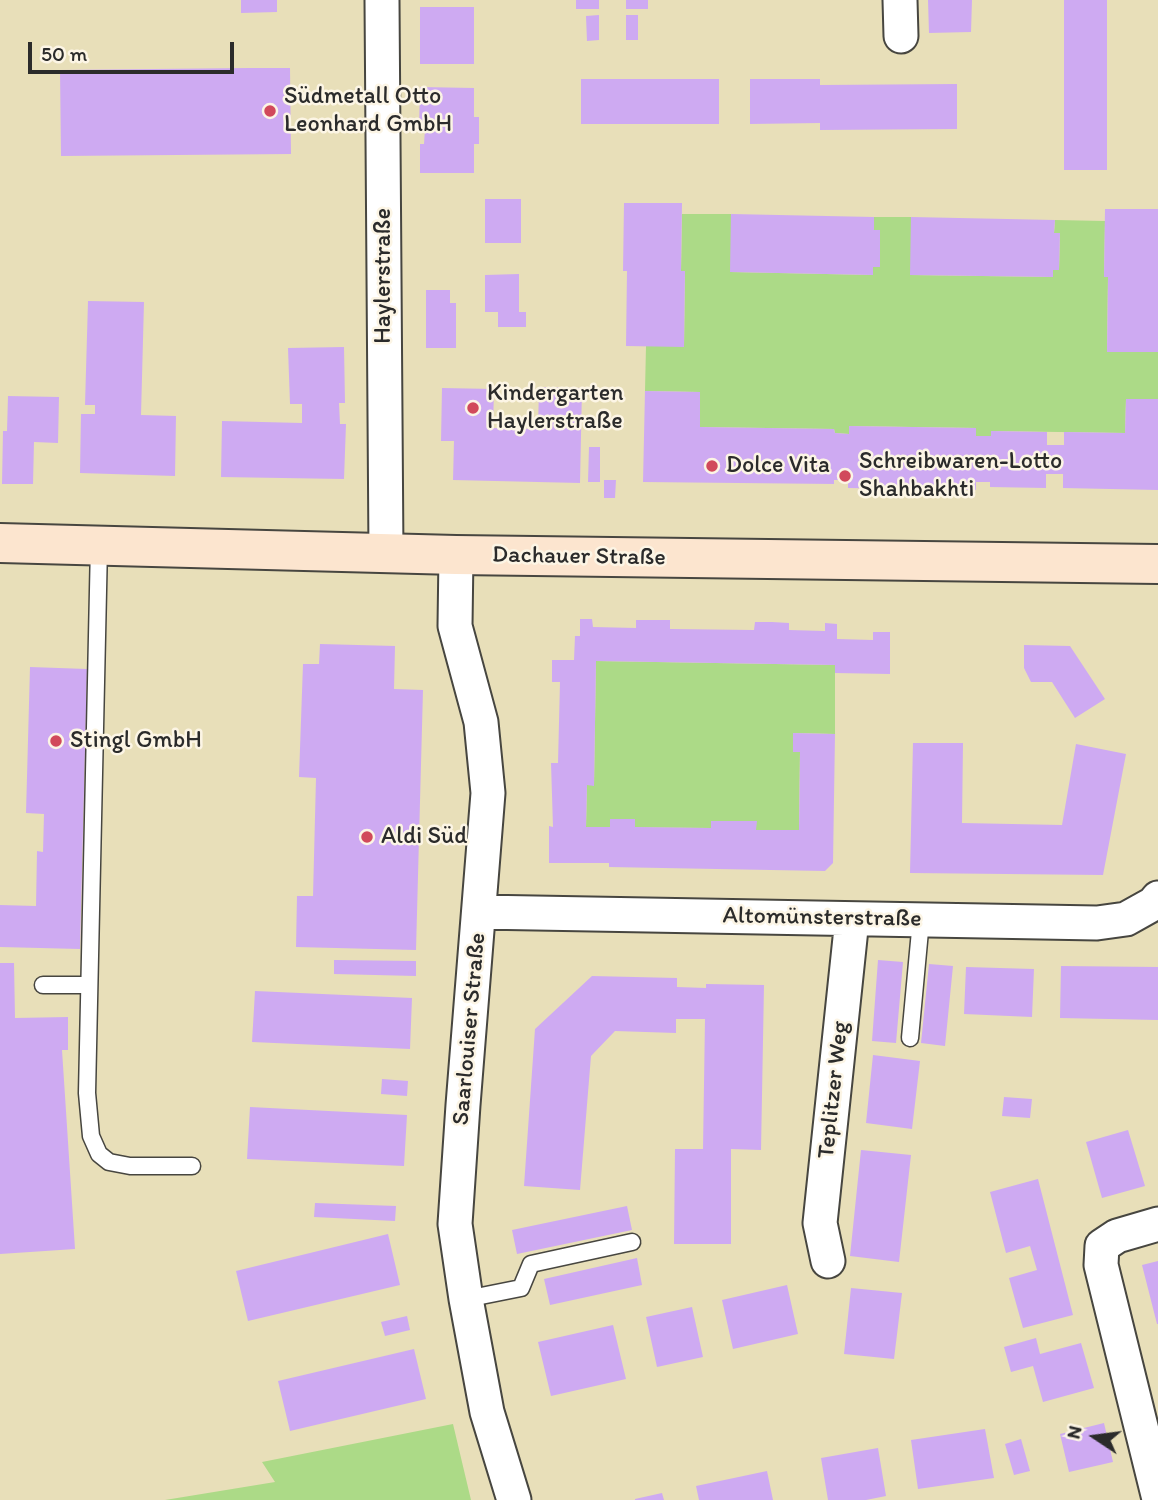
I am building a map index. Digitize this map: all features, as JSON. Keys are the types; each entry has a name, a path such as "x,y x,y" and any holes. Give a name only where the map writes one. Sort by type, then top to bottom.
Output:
{"main road":[{"name":"Dachauer Straße","path":"0,543 456,555 1158,564"}],"street":[{"name":"Haylerstraße","path":"382,0 386,553"},
{"path":"900,0 901,36"},
{"name":"Saarlouiser Straße","path":"456,555 454,626 481,722 488,793 455,1224 487,1412 514,1500"},
{"name":"Altomünsterstraße","path":"479,912 1097,923 1126,919 1153,904 1158,898"},
{"name":"Teplitzer Weg","path":"828,1261 821,1223 852,919"},
{"path":"1158,1224 1116,1236 1102,1246 1101,1265 1158,1495"}],"lane":[{"path":"99,545 88,1116 91,1136 99,1154 109,1163 130,1166 192,1166"},
{"path":"910,1038 921,920"},
{"path":"43,985 89,985"},
{"path":"466,1299 521,1288 531,1264 632,1242"}],"green space":[{"path":"682,214 731,214 731,272 873,275 873,267 880,267 880,230 874,230 874,217 911,217 911,275 1053,277 1053,270 1059,270 1060,233 1054,233 1055,220 1105,221 1104,276 1108,277 1107,351 1158,352 1158,399 1126,399 1125,433 992,431 991,436 976,436 976,428 849,426 849,434 835,433 834,429 700,427 700,392 645,391 646,346 684,346 685,272 681,271"},
{"path":"596,661 835,665 835,734 793,733 793,752 800,752 799,830 756,830 756,821 712,821 711,828 586,827 587,785 594,785"},
{"path":"453,1424 471,1500 165,1500 275,1482 262,1462"}],"building":[{"path":"241,0 277,0 277,12 241,13"},
{"path":"576,0 599,0 599,9 576,9"},
{"path":"626,0 648,0 648,9 626,9"},
{"path":"928,0 972,0 971,32 929,33"},
{"path":"1064,0 1107,0 1107,170 1064,170"},
{"path":"420,7 474,7 474,64 420,64"},
{"path":"599,15 599,40 587,41 586,16"},
{"path":"626,15 638,15 638,40 626,40"},
{"path":"290,68 291,154 61,156 60,70"},
{"path":"581,79 719,79 719,124 581,124"},
{"path":"750,79 820,79 820,85 957,84 957,129 820,130 820,123 750,124"},
{"path":"420,87 474,88 474,117 479,117 479,144 474,144 474,173 420,173 420,144 424,144 425,129 419,129"},
{"path":"485,199 521,199 521,243 485,243"},
{"path":"624,203 682,203 684,347 626,346"},
{"path":"1105,209 1158,209 1158,352 1107,352"},
{"path":"731,214 874,217 874,230 880,230 880,267 873,267 873,275 730,272"},
{"path":"911,217 1055,220 1054,233 1060,233 1059,270 1053,270 1053,277 910,275"},
{"path":"519,274 519,312 526,312 526,327 498,327 498,312 485,312 485,275"},
{"path":"426,290 450,290 450,303 456,303 456,348 426,348"},
{"path":"88,301 144,302 141,415 176,416 175,476 80,473 81,414 95,414 95,405 85,405"},
{"path":"344,347 345,403 339,403 340,424 346,424 344,479 221,477 222,421 302,423 302,404 290,404 288,348"},
{"path":"539,387 582,388 580,483 453,480 454,441 441,441 442,388 494,389 493,428 538,429"},
{"path":"645,391 700,392 700,427 834,429 835,433 849,434 849,426 976,428 976,436 991,436 991,431 1047,432 1047,445 1064,445 1064,432 1125,433 1126,399 1158,399 1158,490 1063,488 1063,474 1046,474 1046,488 990,487 990,482 976,482 976,490 848,488 848,480 834,480 834,484 643,482"},
{"path":"8,396 59,397 58,443 34,442 33,484 2,484 3,431 7,431"},
{"path":"589,447 600,447 600,482 588,482"},
{"path":"604,480 616,480 615,498 604,498"},
{"path":"580,619 592,619 593,627 636,628 636,620 670,620 670,629 754,630 755,622 772,622 789,623 789,630 825,631 825,623 837,624 837,639 873,640 873,632 890,632 890,674 835,673 835,665 596,661 594,786 587,785 586,827 610,827 610,819 635,819 635,827 711,828 711,821 757,821 756,830 799,830 800,752 793,752 793,733 835,734 833,863 825,871 609,867 609,863 549,863 549,826 553,827 551,763 558,763 560,682 552,682 552,660 574,660 575,636 580,636"},
{"name":"Aldi Süd","path":"320,644 395,646 394,689 423,690 416,950 296,947 297,896 313,896 316,778 299,777 303,664 319,664"},
{"path":"1024,645 1070,646 1105,699 1075,718 1052,682 1031,682 1024,668"},
{"name":"Stingl GmbH","path":"30,667 87,669 80,949 0,947 0,905 36,906 37,851 43,852 44,814 26,813"},
{"path":"913,743 963,743 962,823 1062,825 1076,744 1126,754 1103,875 910,873"},
{"path":"334,960 416,961 416,976 334,974"},
{"path":"878,960 903,962 896,1043 872,1041"},
{"path":"0,963 14,963 15,1018 68,1017 68,1050 62,1050 75,1249 0,1254"},
{"path":"929,964 953,966 945,1046 921,1043"},
{"path":"1061,966 1158,967 1158,1020 1060,1018"},
{"path":"966,967 1034,969 1032,1017 964,1014"},
{"path":"592,976 677,978 677,987 706,988 706,984 764,985 761,1150 731,1149 731,1244 674,1244 675,1149 703,1149 705,1019 676,1019 676,1033 615,1031 591,1056 580,1190 524,1186 535,1029"},
{"path":"255,991 412,998 410,1049 252,1042"},
{"path":"873,1055 920,1061 912,1129 866,1123"},
{"path":"382,1079 408,1081 407,1096 381,1094"},
{"path":"1004,1097 1032,1099 1030,1118 1002,1116"},
{"path":"250,1107 407,1115 404,1166 247,1159"},
{"path":"1128,1130 1145,1186 1102,1198 1086,1142"},
{"path":"861,1150 911,1155 899,1262 850,1256"},
{"path":"1038,1179 1073,1315 1023,1328 1009,1278 1037,1270 1030,1246 1006,1253 990,1192"},
{"path":"315,1203 396,1206 395,1221 314,1217"},
{"path":"627,1206 632,1230 517,1254 512,1230"},
{"path":"388,1234 400,1285 248,1321 236,1271"},
{"path":"637,1258 642,1285 550,1305 544,1279"},
{"path":"1158,1261 1158,1324 1157,1324 1142,1265"},
{"path":"787,1285 798,1334 733,1349 722,1300"},
{"path":"851,1288 902,1293 894,1359 844,1354"},
{"path":"692,1307 703,1357 657,1367 646,1317"},
{"path":"407,1316 410,1330 385,1336 381,1322"},
{"path":"613,1325 626,1379 551,1396 538,1342"},
{"path":"1036,1338 1040,1354 1081,1343 1094,1388 1043,1402 1033,1366 1011,1372 1004,1347"},
{"path":"414,1349 426,1399 290,1431 278,1381"},
{"path":"1104,1423 1113,1462 1069,1472 1060,1434"},
{"path":"985,1429 994,1478 918,1489 911,1440"},
{"path":"1021,1439 1030,1471 1014,1475 1005,1444"},
{"path":"878,1448 886,1496 866,1500 828,1500 821,1458"},
{"path":"767,1471 773,1500 699,1500 696,1486"},
{"path":"662,1493 664,1500 635,1500 635,1499"}],"place":[{"name":"Südmetall Otto Leonhard GmbH","path":"270,111"},
{"name":"Kindergarten Haylerstraße","path":"473,408"},
{"name":"Dolce Vita","path":"712,466"},
{"name":"Schreibwaren-Lotto Shahbakhti","path":"845,476"},
{"name":"Stingl GmbH","path":"56,741"},
{"name":"Aldi Süd","path":"367,837"}]}
